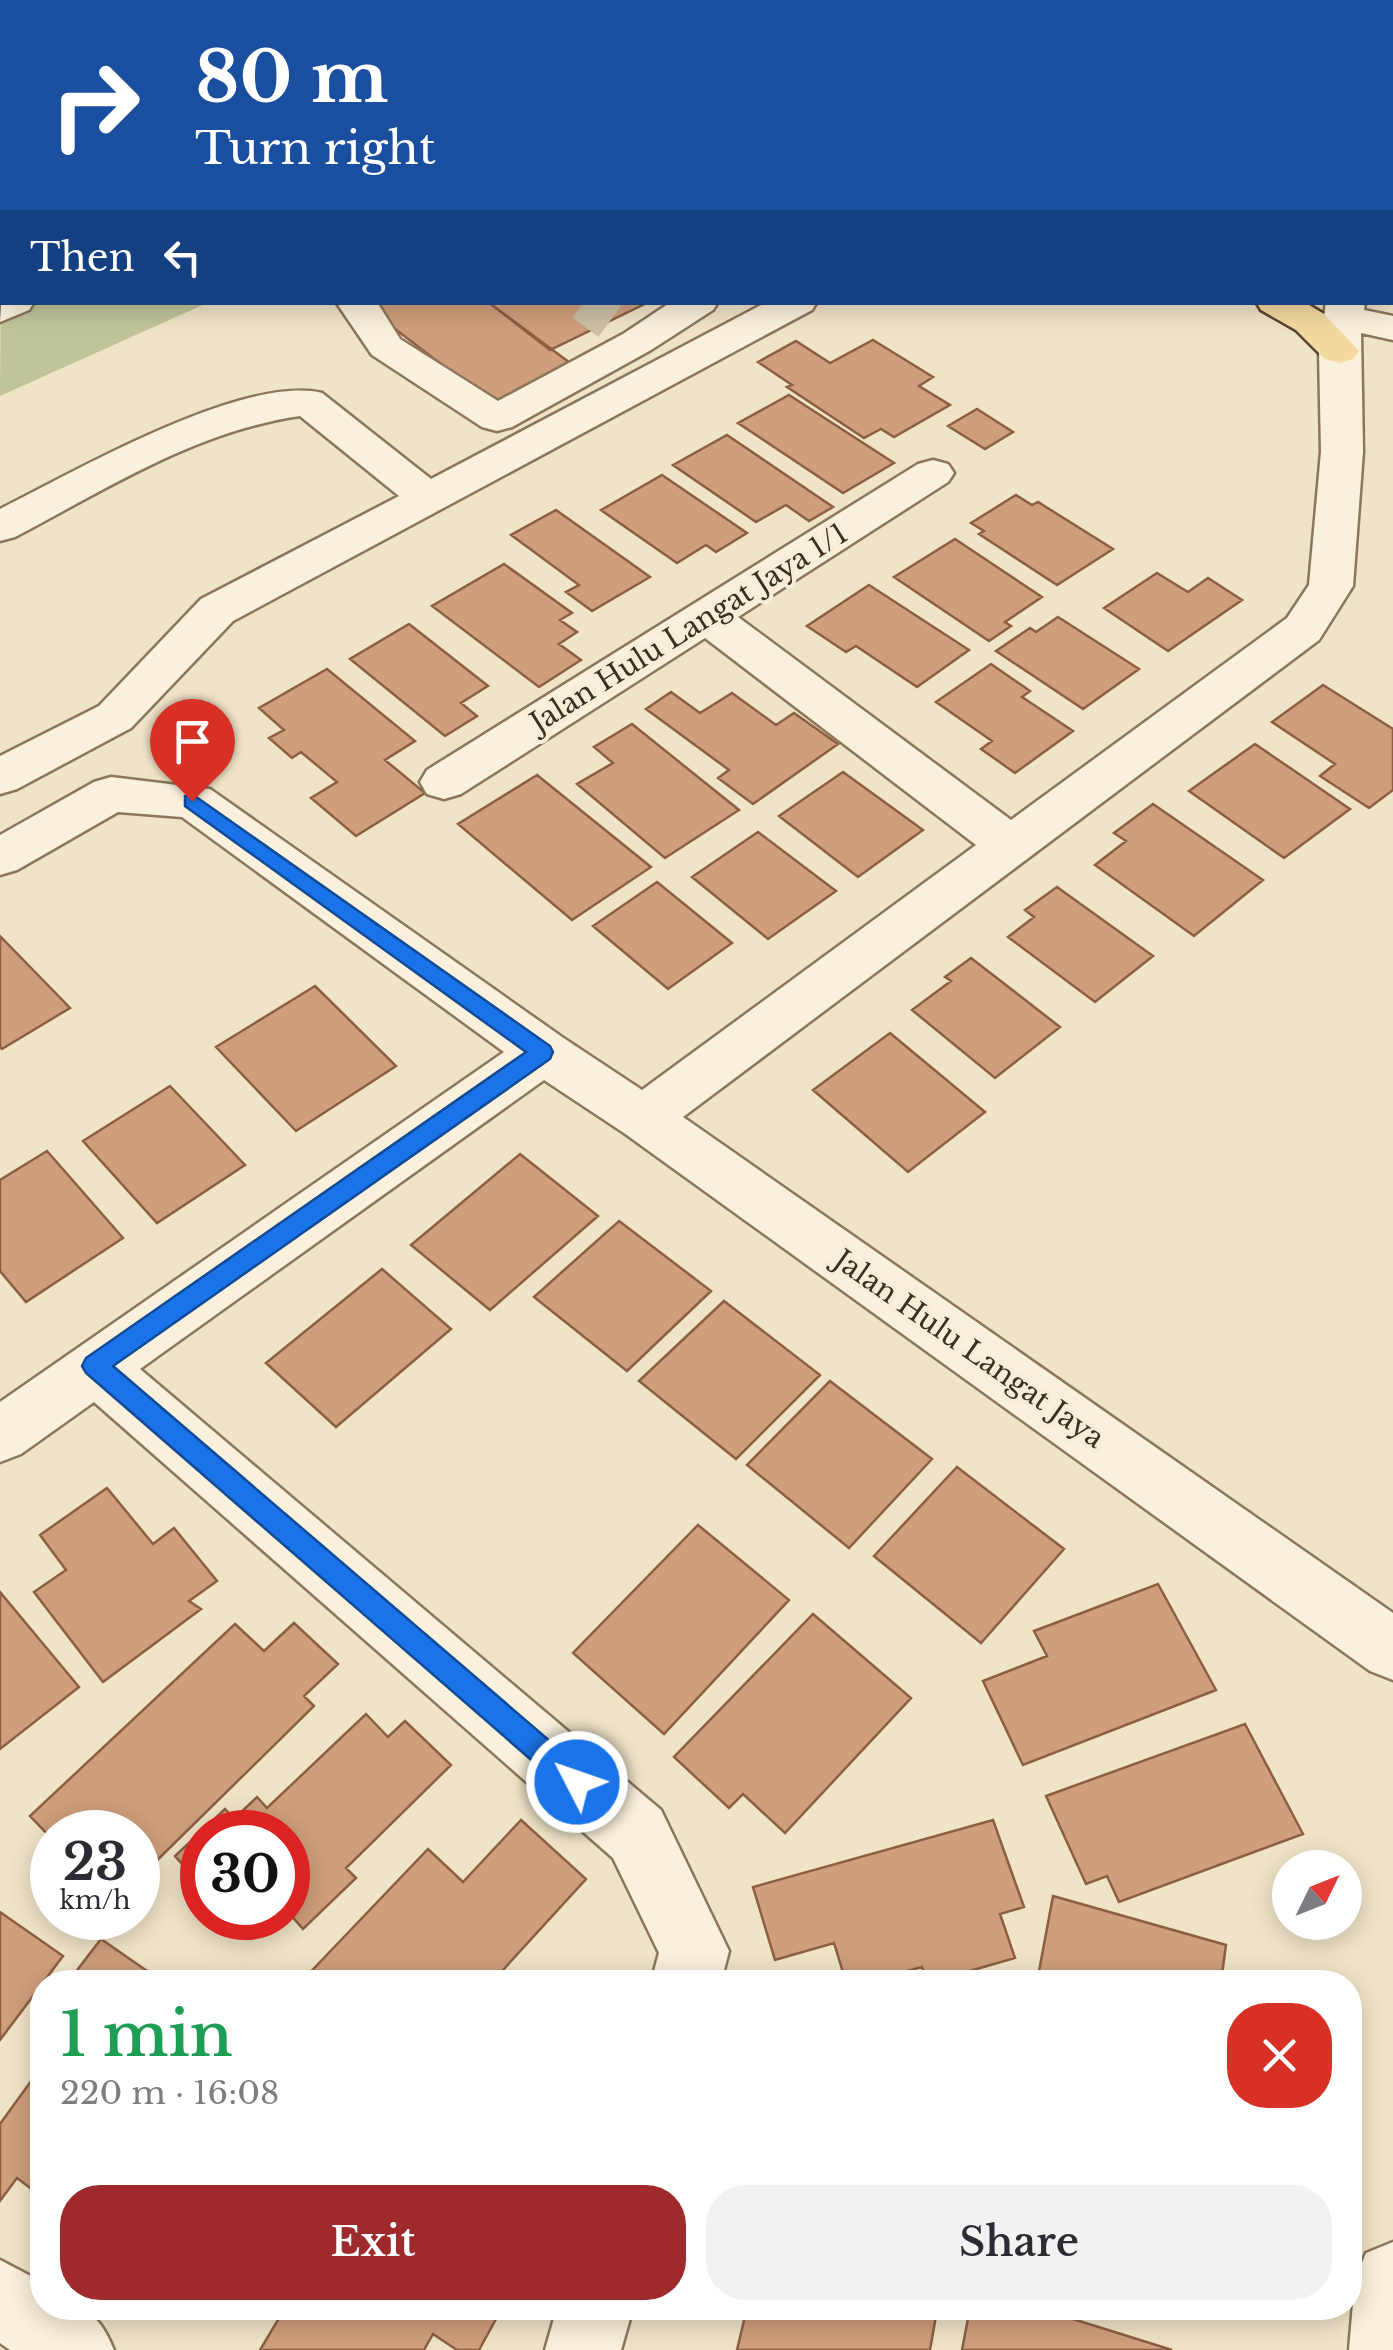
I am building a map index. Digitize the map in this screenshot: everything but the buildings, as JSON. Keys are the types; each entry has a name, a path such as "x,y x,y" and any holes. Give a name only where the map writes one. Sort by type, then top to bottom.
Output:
{"main road":[{"path":"1280,305 1310,322 1342,324"}],"street":[{"path":"356,305 386,346 498,418 623,331 691,305"},
{"path":"0,777 115,717 218,610 782,308"},
{"path":"644,1118 1303,629 1330,586 1342,452 1342,324 1393,328"},
{"path":"0,527 215,421 270,406 308,402 428,498"},
{"name":"Jalan Hulu Langat Jaya 1/1","path":"444,782 934,473"},
{"path":"706,616 1012,847"},
{"name":"Jalan Hulu Langat Jaya","path":"0,857 111,794 192,801 1393,1650"},
{"path":"0,1435 542,1052"},
{"path":"94,1366 637,1834 694,1952 689,1970"},
{"path":"1387,2350 1393,2280"},
{"path":"0,2298 30,2319"},
{"path":"32,2320 76,2350"},
{"path":"583,2350 592,2320"}],"green space":[{"path":"1,305 203,305 0,396"}],"tunnel":[{"path":"588,305 610,321"}],"route":[{"path":"192,801 542,1052 94,1366 577,1782"}]}
